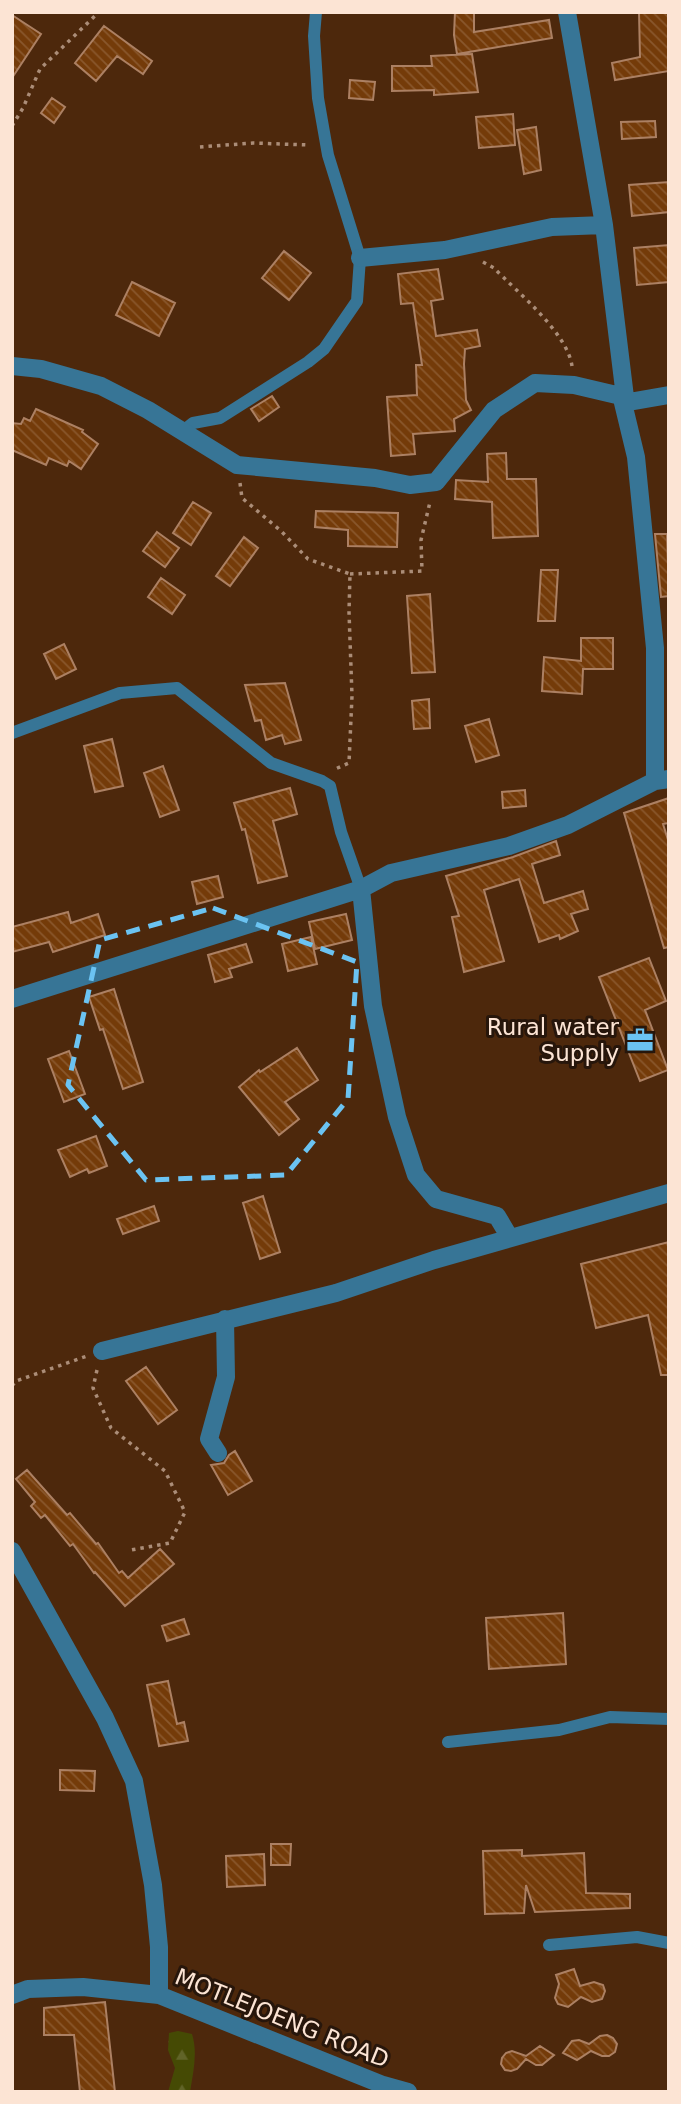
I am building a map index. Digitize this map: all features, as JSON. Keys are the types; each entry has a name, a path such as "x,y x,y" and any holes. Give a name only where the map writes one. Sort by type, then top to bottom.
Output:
{"street":[{"path":"12,999 361,889 391,873 509,846 568,825 662,780 655,648 636,457 624,400 604,225 567,12"},
{"path":"360,258 459,247 552,227 604,225"},
{"path":"12,366 41,369 101,386 148,410 237,465 375,478 410,485 436,482 494,410 535,383 575,385 624,400 669,396"},
{"path":"361,889 373,1006 397,1117 416,1175 436,1199 497,1216 510,1238"},
{"path":"102,1351 336,1293 510,1238 669,1193"},
{"path":"218,1453 209,1438 226,1377 225,1320"},
{"path":"12,1551 105,1718 134,1781 153,1885 159,1947 159,1995"},
{"name":"MOTLEJOENG ROAD","path":"12,1995 28,1989 83,1987 159,1995 383,2085 408,2092"}],"lane":[{"path":"183,431 193,424 220,418 324,349 358,301 360,258 326,146 318,98 314,36 316,12"},
{"path":"12,733 120,693 177,688 271,763 330,786 341,832 361,889"},
{"path":"448,1742 559,1730 610,1717 669,1719"},
{"path":"549,1945 637,1937 669,1943"}],"path":[{"path":"12,126 40,69 99,12"},
{"path":"200,147 253,143 326,146"},
{"path":"459,247 494,268 557,333 571,358 575,385"},
{"path":"237,465 242,498 281,531 308,559 350,574 422,571 421,540 436,482"},
{"path":"322,781 330,771 349,763 352,696 350,574"},
{"path":"12,1387 16,1381 102,1351"},
{"path":"102,1351 93,1388 111,1428 165,1471 185,1512 170,1543 131,1550"}],"highlighted area":[{"path":"213,908 357,962 348,1099 286,1175 146,1180 68,1085 100,940"}],"green space":[{"path":"178,2031 192,2034 194,2041 190,2092 168,2092 175,2068 168,2050 169,2033"}],"building":[{"path":"455,12 474,12 474,32 549,20 552,38 457,54"},
{"path":"639,12 669,12 669,71 615,80 612,63 640,57"},
{"path":"12,15 41,34 12,78"},
{"path":"104,26 152,61 143,74 117,56 96,81 75,63"},
{"path":"472,54 478,92 434,95 434,90 392,91 392,66 432,66 431,56"},
{"path":"350,80 375,82 373,100 349,98"},
{"path":"52,98 65,107 54,123 41,113"},
{"path":"513,114 515,145 479,148 476,117"},
{"path":"655,121 656,137 622,139 621,122"},
{"path":"536,127 541,170 524,174 517,130"},
{"path":"669,182 669,212 632,216 629,185"},
{"path":"669,245 669,282 637,285 634,248"},
{"path":"284,251 311,273 289,300 262,278"},
{"path":"438,269 443,299 431,301 436,336 477,330 480,346 465,349 466,400 471,410 454,419 455,431 413,434 415,454 391,456 387,397 417,395 416,365 422,365 413,303 401,304 398,274"},
{"path":"132,282 175,303 159,336 116,315"},
{"path":"272,396 279,407 259,421 251,409"},
{"path":"36,409 83,430 82,432 98,444 81,469 69,461 67,466 49,458 46,465 12,450 12,423 21,424 24,418 30,421"},
{"path":"506,453 507,479 536,479 538,536 493,538 492,502 455,499 456,480 488,482 487,454"},
{"path":"193,502 211,513 191,545 173,533"},
{"path":"316,511 398,513 397,547 348,546 348,530 315,527"},
{"path":"157,532 179,548 165,567 143,551"},
{"path":"655,534 667,534 669,596 661,597"},
{"path":"244,537 258,548 230,586 216,576"},
{"path":"541,570 558,570 555,621 538,621"},
{"path":"161,578 185,595 172,614 148,597"},
{"path":"430,594 435,672 412,673 407,596"},
{"path":"581,638 613,638 613,669 583,669 582,694 542,691 544,657 581,661"},
{"path":"64,644 76,669 56,679 44,654"},
{"path":"285,683 301,740 285,744 282,735 266,740 261,720 255,721 245,685"},
{"path":"429,699 430,728 414,729 412,701"},
{"path":"489,719 499,755 476,762 465,726"},
{"path":"112,739 123,786 95,792 84,746"},
{"path":"163,766 179,810 160,817 144,773"},
{"path":"290,788 297,814 273,821 287,876 258,883 245,829 242,830 234,803"},
{"path":"525,790 526,806 503,808 502,792"},
{"path":"669,798 669,823 663,824 669,843 669,947 664,948 624,813"},
{"path":"556,841 560,855 532,864 544,903 583,891 588,909 571,914 578,931 560,939 559,935 539,942 519,879 484,890 504,961 464,972 452,917 459,916 446,876 513,857"},
{"path":"218,876 223,897 197,904 192,882"},
{"path":"68,912 71,923 98,914 105,935 53,952 49,942 12,952 12,927"},
{"path":"346,914 352,940 315,949 309,922"},
{"path":"311,937 317,964 288,971 282,944"},
{"path":"246,944 252,962 229,969 232,977 215,982 208,955"},
{"name":"Rural water Supply","path":"649,958 666,1001 645,1010 668,1070 640,1081 599,977"},
{"path":"114,989 143,1082 123,1089 89,997"},
{"path":"297,1048 318,1080 285,1102 299,1119 279,1135 239,1087 259,1070 260,1072"},
{"path":"69,1051 85,1094 64,1102 48,1059"},
{"path":"96,1136 107,1166 89,1173 87,1169 70,1177 58,1150"},
{"path":"263,1196 280,1252 260,1259 243,1203"},
{"path":"154,1206 159,1221 123,1234 117,1219"},
{"path":"669,1242 669,1375 661,1375 648,1315 596,1328 581,1264"},
{"path":"146,1367 177,1410 158,1424 126,1381"},
{"path":"235,1451 252,1481 228,1495 211,1465 224,1463"},
{"path":"27,1470 67,1515 70,1513 96,1544 98,1543 119,1573 122,1571 128,1578 160,1549 174,1564 125,1606 94,1573 73,1544 70,1546 45,1515 41,1518 31,1506 35,1502 16,1479"},
{"path":"563,1613 566,1664 489,1669 486,1618"},
{"path":"184,1619 189,1634 167,1641 162,1626"},
{"path":"168,1681 177,1724 184,1722 188,1741 159,1746 147,1685"},
{"path":"60,1770 95,1771 94,1791 60,1790"},
{"path":"271,1844 291,1844 290,1865 271,1865"},
{"path":"522,1850 522,1856 584,1853 586,1893 630,1894 630,1908 535,1912 526,1885 524,1913 485,1914 483,1851"},
{"path":"264,1854 265,1885 227,1887 226,1856"},
{"path":"574,1969 580,1986 594,1982 603,1985 605,1991 602,1999 592,2002 581,1997 568,2007 558,2004 555,1998 559,1984 556,1975"},
{"path":"105,2002 115,2092 80,2092 74,2035 44,2035 44,2008"},
{"path":"607,2035 617,2044 615,2052 609,2056 591,2051 577,2060 563,2053 572,2041 579,2040 589,2044 600,2036"},
{"path":"540,2046 554,2055 542,2065 536,2065 526,2059 517,2069 511,2071 505,2070 501,2064 506,2053 512,2051 526,2056"}],"place":[{"name":"Rural water Supply","path":"640,1040"}]}
